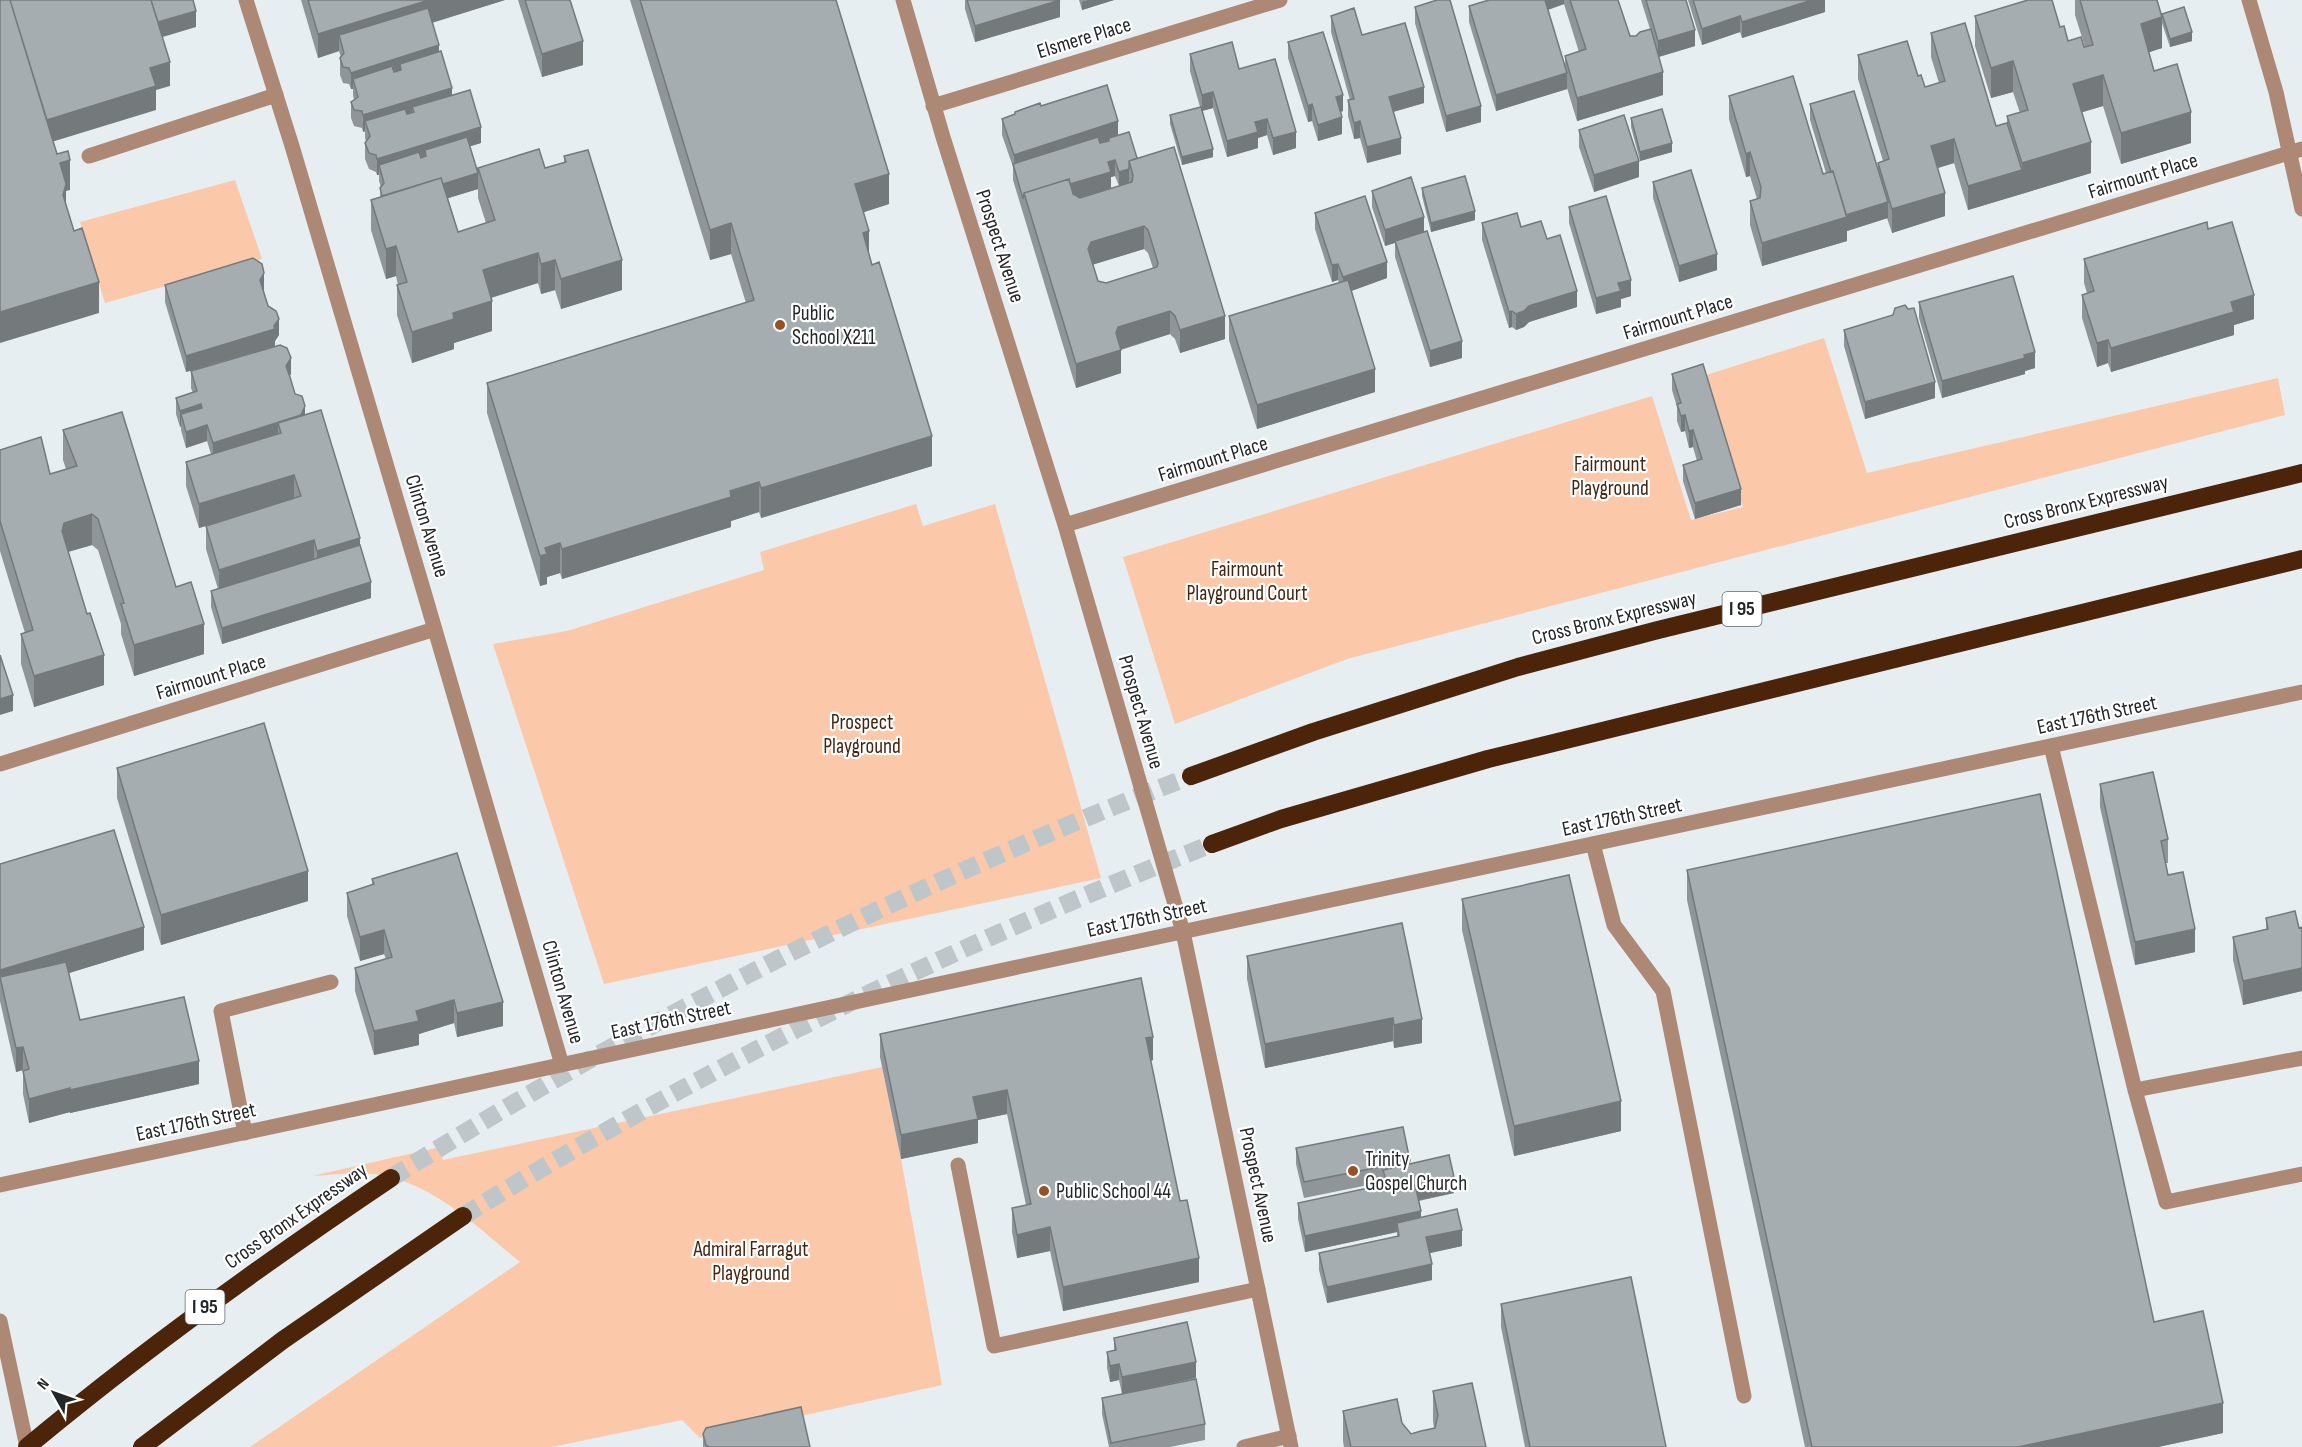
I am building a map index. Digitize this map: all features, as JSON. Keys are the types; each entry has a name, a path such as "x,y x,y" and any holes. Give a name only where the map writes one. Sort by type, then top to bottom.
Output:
{"highway":[{"name":"Cross Bronx Expressway","path":"1191,776 1382,709 1528,664 1669,627 2302,473"},
{"path":"1212,844 1281,819 1488,759 2302,559"},
{"name":"Cross Bronx Expressway","path":"27,1447 230,1289 391,1178"},
{"path":"142,1447 283,1340 463,1216"}],"street":[{"name":"Clinton Avenue","path":"246,0 435,629 562,1065"},
{"name":"Prospect Avenue","path":"903,0 933,106 1065,525 1184,932 1290,1442"},
{"name":"Elsmere Place","path":"933,106 1280,0"},
{"path":"2248,0 2296,151 2302,209"},
{"path":"88,156 276,95"},
{"name":"Fairmount Place","path":"1065,525 2296,151"},
{"name":"Fairmount Place","path":"0,764 435,629"},
{"name":"East 176th Street","path":"0,1185 2302,692"},
{"path":"2050,746 2135,1090 2166,1202 2302,1174"},
{"path":"1593,844 1614,925 1663,991 1744,1396"},
{"path":"245,1133 221,1011 331,982"},
{"path":"2135,1090 2302,1058"},
{"path":"958,1165 994,1346 1258,1289"},
{"path":"0,1321 27,1447"},
{"path":"1244,1447 1290,1442"}],"green space":[{"path":"235,180 262,259 105,303 80,222"},
{"path":"1824,338 1867,473 2278,378 2285,415 1347,659 1175,724 1123,557 1652,396 1691,520 1743,507 1703,376"},
{"name":"Prospect Playground","path":"916,504 923,526 995,504 1101,878 604,984 493,644 567,631 764,570 760,552"},
{"name":"Admiral Farragut Playground","path":"882,1067 942,1385 700,1438 682,1420 552,1447 250,1447 520,1262 472,1222 438,1198 401,1180 381,1175 355,1173 312,1176 440,1147 443,1160"}],"building":[{"path":"0,0 10,0 57,154 68,151 70,160 60,163 66,184 63,195 74,231 82,228 99,282 0,312"},
{"path":"10,0 151,0 170,62 150,68 156,86 47,120"},
{"path":"151,0 193,0 196,11 158,22"},
{"path":"308,0 429,0 318,34"},
{"path":"525,0 570,0 583,41 542,54"},
{"path":"640,0 836,0 889,174 855,184 869,231 863,233 872,265 879,262 932,436 761,488 759,482 730,491 731,497 562,549 560,543 545,548 547,554 540,556 487,383 754,300 731,223 710,230"},
{"path":"967,0 1060,0 975,26"},
{"path":"1437,0 1450,0 1481,106 1446,116 1415,7"},
{"path":"1489,0 1545,0 1567,73 1496,95 1469,6"},
{"path":"1570,0 1618,0 1630,36 1636,36 1640,32 1651,29 1663,72 1577,98 1565,56 1586,49"},
{"path":"1646,0 1686,0 1695,30 1658,41"},
{"path":"1693,0 1812,0 1742,22 1740,16 1702,29"},
{"path":"2028,0 2052,0 2060,27 2064,26 2068,41 2081,37 2084,47 2093,45 2080,0 2157,0 2162,17 2141,24 2154,71 2177,64 2191,112 2121,133 2103,75 2073,84 2091,142 2022,163 2007,116 2028,110 2013,61 1991,68 1975,16"},
{"path":"2184,7 2192,32 2170,39 2162,14"},
{"path":"428,8 439,45 351,73 349,68 343,67 340,58 344,53 339,35"},
{"path":"1354,8 1362,35 1405,23 1424,87 1389,97 1401,138 1367,147 1360,121 1354,123 1348,100 1354,99 1331,16"},
{"path":"1965,23 1996,126 2007,123 2022,170 1968,186 1954,139 1931,146 1945,193 1892,209 1878,163 1889,159 1858,55 1907,41 1918,76 1921,75 1925,87 1945,81 1931,33"},
{"path":"1323,32 1343,95 1336,97 1342,117 1318,125 1312,104 1308,106 1288,42"},
{"path":"1232,42 1239,69 1275,59 1296,132 1273,138 1267,119 1255,122 1258,132 1227,141 1213,92 1202,95 1190,54"},
{"path":"441,51 452,88 363,115 362,111 354,110 351,102 358,97 353,79 392,66 394,72 401,70 400,64"},
{"path":"1793,76 1823,174 1833,171 1847,217 1762,243 1750,201 1760,198 1761,187 1750,152 1746,154 1729,96"},
{"path":"1107,85 1118,121 1014,155 1002,119 1040,103 1041,106"},
{"path":"470,90 481,127 377,159 376,155 369,153 365,143 370,136 365,121 405,109 407,114 414,112 412,107"},
{"path":"1854,91 1888,202 1846,215 1810,104"},
{"path":"1201,107 1213,149 1182,157 1170,115"},
{"path":"1662,109 1672,143 1640,152 1631,118"},
{"path":"1624,115 1639,161 1594,175 1579,130"},
{"path":"1129,132 1137,158 1129,161 1129,169 1119,172 1115,160 1108,162 1111,172 1070,184 1069,179 1024,193 1023,199 1013,164 1098,137 1100,143"},
{"path":"467,137 478,173 443,184 441,178 382,196 380,188 384,183 379,165 419,152 421,158 426,156 425,150"},
{"path":"1174,147 1225,316 1180,330 1175,316 1170,311 1118,327 1116,333 1121,350 1076,364 1024,193 1069,179 1073,194 1080,198 1132,182 1133,175 1129,161","holes":["1144,226 1148,230 1158,263 1157,267 1106,283 1098,281 1088,249 1091,242"]},
{"path":"539,149 545,168 566,162 564,156 588,150 622,260 561,279 555,260 541,264 538,253 483,270 492,301 453,313 454,319 412,332 397,285 407,282 396,246 386,249 371,200 441,178 458,232 495,220 478,168"},
{"path":"1691,170 1717,254 1679,266 1653,182"},
{"path":"1465,176 1475,211 1431,223 1422,188"},
{"path":"1411,177 1424,217 1385,230 1372,191"},
{"path":"1365,196 1387,262 1343,277 1338,264 1332,265 1315,213"},
{"path":"1606,196 1631,280 1618,283 1621,291 1596,298 1569,207"},
{"path":"1517,213 1521,227 1541,221 1547,239 1560,235 1577,291 1529,306 1516,314 1509,312 1482,223"},
{"path":"2207,222 2208,229 2232,222 2254,295 2231,302 2234,312 2111,348 2108,340 2097,343 2082,295 2094,291 2084,259"},
{"path":"1427,231 1462,341 1430,351 1395,241"},
{"path":"253,258 262,264 264,273 260,280 268,306 276,311 279,319 274,326 275,329 186,356 165,285"},
{"path":"2013,276 2035,352 2024,355 2025,358 1942,381 1919,302"},
{"path":"1348,280 1375,369 1257,405 1229,316"},
{"path":"1905,305 1908,309 1914,308 1935,382 1865,402 1844,330 1893,315 1895,308"},
{"path":"280,345 287,348 291,358 286,366 295,394 302,396 305,406 301,415 213,443 207,425 186,432 181,414 202,408 201,404 180,411 176,398 197,391 191,371"},
{"path":"1703,364 1741,489 1695,503 1683,465 1702,459 1693,430 1689,431 1685,415 1681,416 1677,404 1681,403 1672,374"},
{"path":"321,410 360,538 317,551 314,540 219,570 206,526 301,496 294,475 199,504 186,462 281,433 278,423"},
{"path":"122,412 176,587 191,582 204,624 134,645 121,604 124,603 98,519 92,514 64,523 62,531 87,614 90,613 104,655 34,676 21,634 33,630 0,521 0,450 41,437 50,474 77,466 63,430"},
{"path":"360,545 371,582 222,628 211,591"},
{"path":"0,655 13,695 0,699"},
{"path":"264,723 308,871 161,915 117,768"},
{"path":"2153,772 2168,839 2161,841 2168,875 2183,872 2195,929 2135,942 2100,784"},
{"path":"2040,794 2154,1322 2203,1311 2223,1403 2018,1447 1812,1447 1687,870"},
{"path":"114,830 144,927 0,970 0,864"},
{"path":"457,853 503,1002 457,1013 454,1000 416,1011 419,1021 374,1031 355,968 392,957 384,930 360,937 347,893 374,884 372,879"},
{"path":"1569,875 1621,1101 1514,1126 1462,899"},
{"path":"2295,911 2299,928 2302,927 2302,968 2243,981 2233,937 2268,929 2266,918"},
{"path":"1402,923 1422,1019 1394,1025 1393,1018 1265,1044 1247,956"},
{"path":"66,962 80,1020 184,997 199,1061 29,1099 23,1071 29,1069 23,1047 16,1048 0,977"},
{"path":"1141,978 1153,1037 1146,1038 1180,1201 1187,1200 1199,1258 1063,1287 1050,1227 1017,1235 1012,1208 1031,1204 1007,1090 973,1097 978,1119 901,1135 880,1034"},
{"path":"1403,1127 1410,1161 1304,1182 1296,1148"},
{"path":"1449,1155 1454,1177 1415,1185 1421,1211 1305,1236 1298,1203 1387,1184 1383,1170"},
{"path":"1457,1209 1462,1230 1426,1237 1432,1264 1327,1287 1319,1253 1399,1236 1397,1223"},
{"path":"1631,1277 1666,1447 1530,1447 1501,1304"},
{"path":"1187,1322 1196,1362 1122,1377 1119,1364 1110,1366 1107,1352 1116,1350 1114,1338"},
{"path":"1196,1379 1205,1424 1111,1443 1102,1398"},
{"path":"1472,1383 1486,1447 1351,1447 1343,1411 1397,1399 1402,1423 1411,1434 1435,1428 1438,1415 1433,1391"},
{"path":"801,1407 810,1447 709,1447 706,1445 703,1434 706,1428"}],"tunnel":[{"path":"391,1178 584,1063 781,958 882,908 984,862 1087,817 1191,776"},
{"path":"463,1216 643,1110 829,1013 1019,924 1212,844"}],"place":[{"name":"Public School X211","path":"780,325"},
{"name":"Trinity Gospel Church","path":"1353,1171"},
{"name":"Public School 44","path":"1044,1191"}],"park label":[{"name":"Fairmount Playground","path":"1610,476"},
{"name":"Fairmount Playground Court","path":"1247,581"}]}
